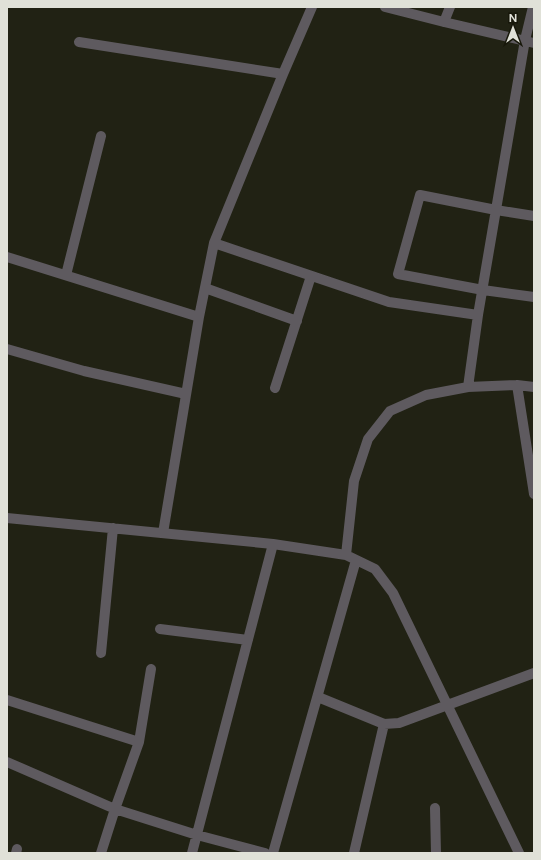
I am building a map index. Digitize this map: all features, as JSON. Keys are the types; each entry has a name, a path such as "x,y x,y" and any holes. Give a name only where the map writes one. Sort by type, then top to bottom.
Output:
{"street":[{"path":"163,533 199,317 214,243 312,7"},
{"path":"385,7 529,42"},
{"path":"444,22 450,7"},
{"path":"468,387 478,316 496,210 529,42 534,7"},
{"path":"79,42 283,74"},
{"path":"66,275 101,136"},
{"path":"534,216 420,195 398,274 483,290 534,297"},
{"path":"214,243 389,302 478,316"},
{"path":"7,257 199,317"},
{"path":"275,388 311,276"},
{"path":"205,288 297,321"},
{"path":"7,349 84,372 186,394"},
{"path":"517,385 534,494"},
{"path":"346,555 354,481 368,439 390,411 426,396 468,387 517,385 534,387"},
{"path":"7,518 274,544 346,555 375,569 393,593 518,853"},
{"path":"101,653 113,528"},
{"path":"192,853 274,544"},
{"path":"273,853 356,560"},
{"path":"160,629 248,640"},
{"path":"102,853 115,808 139,742 151,669"},
{"path":"318,697 384,724 398,723 534,673"},
{"path":"7,700 139,742"},
{"path":"354,853 384,724"},
{"path":"7,762 115,808 197,835 265,853"},
{"path":"436,808 436,853"}]}
